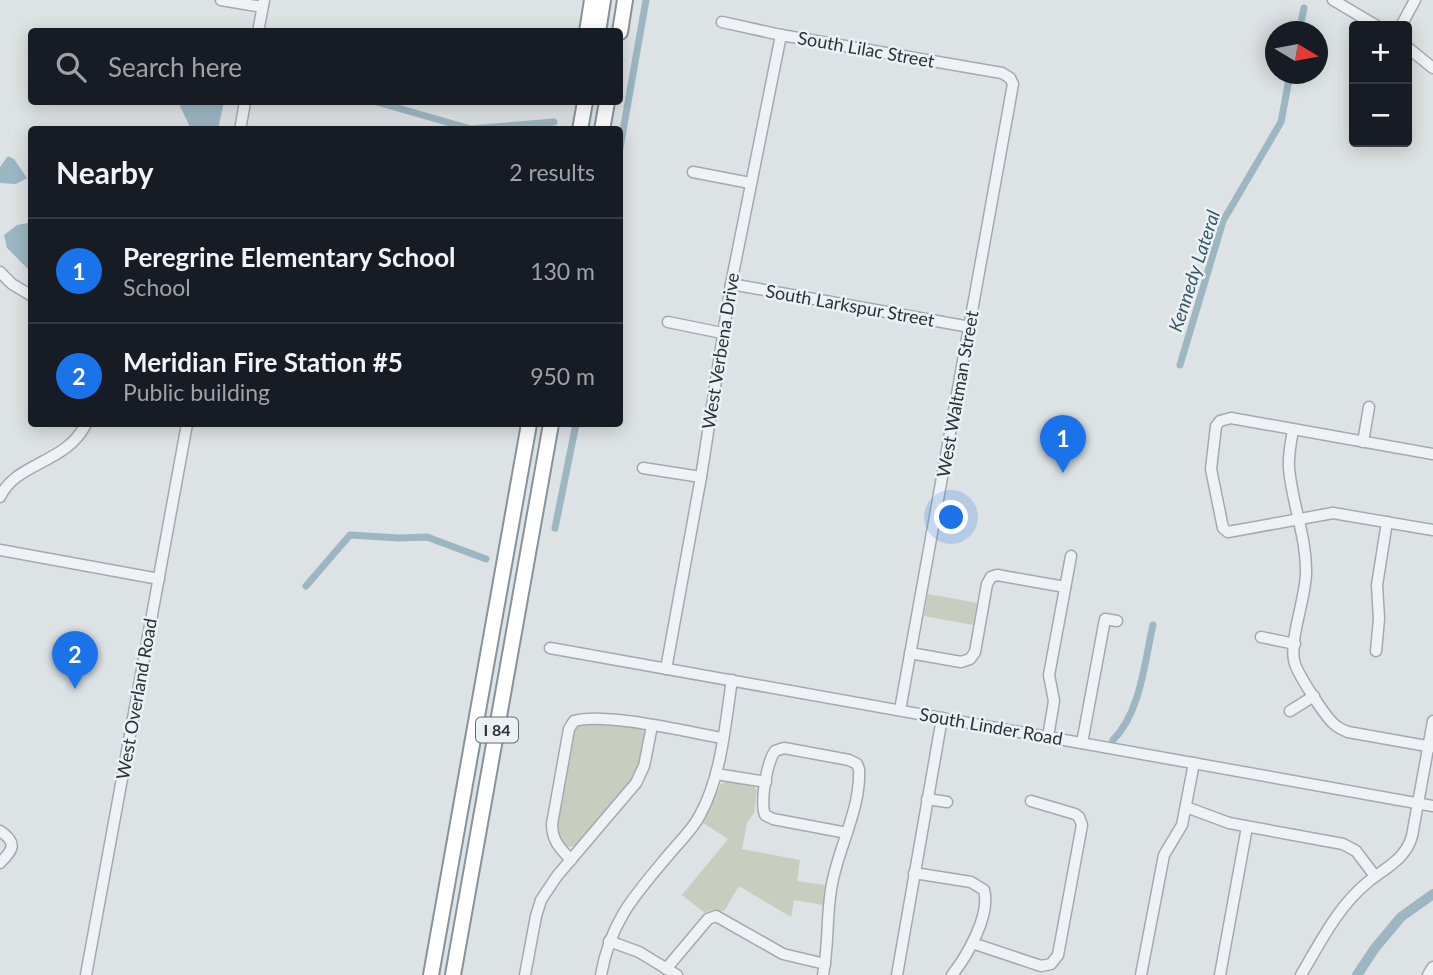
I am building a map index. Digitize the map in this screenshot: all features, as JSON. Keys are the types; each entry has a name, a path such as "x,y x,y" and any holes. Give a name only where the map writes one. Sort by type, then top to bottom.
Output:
{"highway":[{"path":"588,28 592,0"},
{"path":"599,28 603,0"},
{"path":"621,28 625,0"},
{"path":"572,126 575,105"},
{"path":"581,126 584,105"},
{"path":"603,126 606,105"},
{"name":"I 84","path":"431,975 528,427"},
{"name":"I 84","path":"453,975 550,427"}],"street":[{"path":"221,0 263,4 259,28"},
{"path":"1333,0 1369,21"},
{"path":"1404,21 1415,0"},
{"name":"South Lilac Street","path":"722,22 780,35 1002,73 1010,78"},
{"name":"West Verbena Drive","path":"666,669 701,477 722,333 780,35"},
{"path":"1412,51 1433,68"},
{"name":"West Waltman Street","path":"900,710 1013,94 1010,78"},
{"path":"241,126 245,105"},
{"path":"693,172 750,183"},
{"path":"0,272 12,284 28,294"},
{"name":"South Larkspur Street","path":"731,284 970,327"},
{"path":"668,322 722,333"},
{"path":"1363,442 1369,407"},
{"path":"1433,454 1231,418 1220,421 1216,426 1211,469 1223,527 1228,532 1235,533 1333,513 1433,530"},
{"path":"0,497 16,476 63,451 73,443 84,427"},
{"name":"West Overland Road","path":"86,975 186,427"},
{"path":"1293,430 1289,468 1305,551 1306,576 1294,661 1314,696 1337,727 1348,732 1431,747"},
{"path":"643,468 701,477"},
{"path":"1376,651 1379,620 1377,585 1387,522"},
{"path":"0,550 159,579"},
{"path":"1048,737 1055,701 1049,675 1071,555"},
{"path":"910,653 961,662 970,659 975,652 987,584 991,577 998,575 1065,587"},
{"path":"1082,743 1105,619 1117,621"},
{"path":"1261,637 1295,644"},
{"name":"South Linder Road","path":"550,648 1433,806"},
{"path":"601,975 609,942 626,907 699,818 709,798 716,774 732,680"},
{"path":"1290,711 1314,696"},
{"path":"571,860 556,844 552,835 552,824 569,729 574,721 583,718 722,738"},
{"path":"897,975 942,718"},
{"path":"1301,975 1353,895 1407,850 1431,747 1433,721"},
{"path":"525,975 541,900 636,783 644,765 652,726"},
{"path":"666,969 708,919 716,916 783,954 824,969 832,886 847,833 860,773 857,764 849,760 784,748 775,751 770,759 762,805 765,815 773,819 847,833"},
{"path":"1141,975 1164,855 1182,825 1194,763"},
{"path":"716,774 766,782"},
{"path":"928,799 947,802"},
{"path":"972,943 1041,966 1051,964 1058,955 1082,834 1079,817 1031,801"},
{"path":"1186,807 1222,821 1350,847 1361,856 1375,876"},
{"path":"1220,975 1247,827"},
{"path":"0,831 9,837 12,846 0,863"},
{"path":"914,873 971,882 984,890 985,905 972,943 952,975"},
{"path":"609,942 639,952 677,975"},
{"path":"1428,975 1433,967"}],"green space":[{"path":"928,594 977,603 973,625 924,616"},
{"path":"579,723 641,728 646,734 636,774 576,846 567,847 558,835 558,823 575,727"},
{"path":"727,781 753,785 757,791 754,813 747,823 742,849 800,860 797,881 825,885 823,905 794,900 791,917 739,886 724,911 712,910 705,913 682,895 728,839 703,823 721,784"}],"water":[{"path":"179,105 223,105 219,126 190,126"},
{"path":"8,156 14,159 27,178 16,184 0,183 0,167"},
{"path":"28,223 28,269 7,248 4,235 17,225"}],"waterway":[{"path":"623,131 646,0"},
{"name":"Kennedy Lateral","path":"1301,21 1304,8"},
{"name":"Kennedy Lateral","path":"1180,365 1223,221 1281,122 1288,84"},
{"path":"387,105 461,126"},
{"path":"507,126 554,122"},
{"path":"555,528 575,427"},
{"path":"306,586 350,535 427,537 486,559"},
{"name":"Kennedy Lateral","path":"1113,740 1136,701 1153,625"},
{"path":"1357,975 1401,917 1433,894"}],"place":[{"name":"Peregrine Elementary School","path":"1063,473"},
{"name":"Meridian Fire Station #5","path":"75,689"}]}
